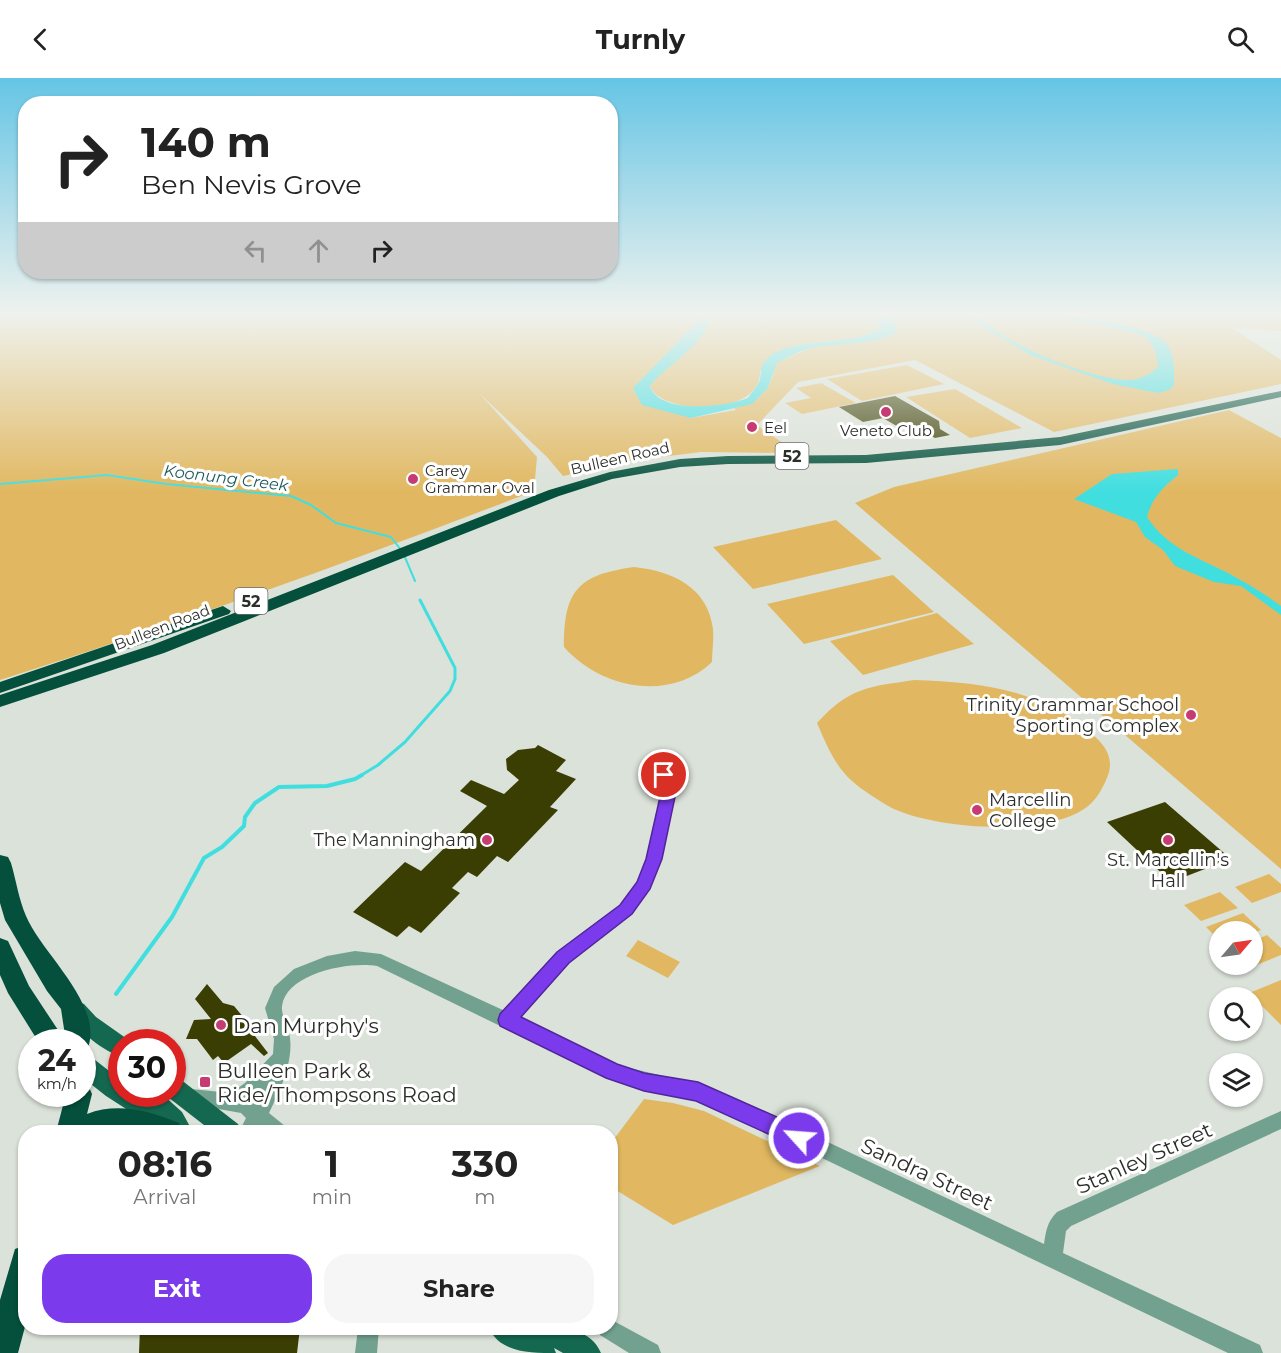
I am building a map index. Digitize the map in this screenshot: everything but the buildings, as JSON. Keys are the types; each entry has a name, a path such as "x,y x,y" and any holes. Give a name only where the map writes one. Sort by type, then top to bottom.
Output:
{"highway":[{"name":"Bulleen Road","path":"0,688 70,672 111,666 433,538 579,477 650,462 704,456 861,454 1033,440 1281,388"},
{"name":"Bulleen Road","path":"0,701 70,672 306,583 560,491 646,469 706,461 866,459 1033,445 1080,438 1281,394"},
{"path":"0,712 70,672"},
{"path":"0,863 15,920 56,984 73,1005 76,1029"},
{"path":"0,948 20,993 46,1029"},
{"path":"71,1125 76,1107"},
{"path":"95,1125 102,1121 116,1120 138,1125"},
{"path":"2,1353 18,1291"}],"main road":[{"path":"73,1005 89,1024 108,1038"},
{"path":"96,1075 109,1086 173,1125"},
{"path":"186,1097 221,1125"},
{"path":"160,1107 177,1125"},
{"path":"513,1335 543,1353"},
{"path":"558,1335 588,1353"}],"street":[{"path":"507,1020 563,958 626,910 644,885 654,859 667,797 668,789 664,775"},
{"name":"Sandra Street","path":"252,1125 272,1088 279,1057 281,1034 273,1009 277,996 301,974 324,964 368,957 387,962 628,1078 709,1096 1252,1353"},
{"path":"234,1102 266,1076 279,1057"},
{"path":"186,1093 234,1102 247,1107 271,1125"},
{"name":"Stanley Street","path":"1052,1257 1057,1226 1064,1219 1281,1120"},
{"path":"618,1334 650,1353"},
{"path":"366,1353 368,1335"}],"shaded area":[{"path":"0,374 647,374 633,388 691,418 736,410 734,408 751,402 767,388 773,374 843,374 798,382 757,425 797,453 701,452 629,461 563,476 547,457 479,393 537,457 534,491 268,590 0,680"},
{"path":"660,374 759,374 756,386 745,397 729,404 710,407 690,406 658,396 650,386"},
{"path":"858,374 924,374 944,384 862,401 827,379"},
{"path":"941,374 1281,374 1281,384 1054,432"},
{"path":"821,383 856,403 802,414 785,403 811,398 796,388"},
{"path":"955,389 1022,428 970,438 906,397"},
{"name":"Trinity Grammar School Sporting Complex","path":"1229,410 1281,438 1281,869 855,503 894,487"},
{"path":"836,520 882,559 753,589 713,547"},
{"path":"634,567 662,572 674,577 696,592 704,602 710,614 713,629 712,662 695,675 676,683 656,686 615,681 579,661 564,647 567,612 571,599 578,589 599,575"},
{"path":"893,575 934,612 804,644 767,604"},
{"path":"937,613 974,644 863,675 830,641"},
{"path":"914,680 962,683 1008,691 1052,707 1073,719 1104,746 1109,756 1109,772 1100,793 1084,809 1066,818 1042,824 1016,826 987,827 932,821 909,815 880,801 856,784 841,769 817,723 850,695 872,687"},
{"path":"1269,874 1281,884 1281,892 1252,903 1235,887"},
{"path":"1220,892 1238,908 1201,921 1184,905"},
{"path":"1243,913 1251,921 1222,921"},
{"path":"1267,935 1281,948 1281,955 1263,962 1263,937"},
{"path":"638,940 680,962 668,978 626,956"},
{"path":"1281,980 1281,1025 1263,1007 1263,987"},
{"path":"644,1099 673,1103 704,1111 820,1166 673,1225 618,1191 618,1134"}],"water":[{"path":"647,374 662,374 650,386 656,395 679,405 710,406 748,398 759,382 760,374 773,374 767,389 752,404 691,418 642,405 633,388"},
{"path":"1083,374 1134,380 1150,374 1174,374 1174,385 1169,390 1158,393 1113,384"},
{"path":"1178,469 1178,475 1155,499 1147,517 1164,537 1174,544 1263,593 1281,606 1281,615 1241,586 1214,582 1175,566 1163,550 1145,537 1136,522 1074,499 1112,474"}],"waterway":[{"name":"Koonung Creek","path":"0,484 107,475 166,484 291,496 311,505 336,523 391,537 401,550"},
{"name":"Koonung Creek","path":"404,555 415,581"},
{"name":"Koonung Creek","path":"360,776 378,765 405,742 450,691 455,679 455,668 420,600"},
{"name":"Koonung Creek","path":"116,994 172,917 204,858 222,847 244,826 245,817 255,803 279,787 327,786 362,775"}],"place":[{"name":"Veneto Club","path":"886,412"},
{"name":"Eel","path":"752,427"},
{"name":"Carey Grammar Oval","path":"413,479"},
{"name":"Trinity Grammar School Sporting Complex","path":"1191,715"},
{"name":"Marcellin College","path":"977,810"},
{"name":"The Manningham","path":"487,840"},
{"name":"St. Marcellin's Hall","path":"1168,840"},
{"name":"Dan Murphy's","path":"221,1025"},
{"name":"Bulleen Park & Ride/Thompsons Road","path":"205,1082"}],"route":[{"path":"664,775 668,789 667,797 654,859 644,885 626,910 563,958 507,1020 613,1072 644,1082 698,1092 799,1138"}]}
